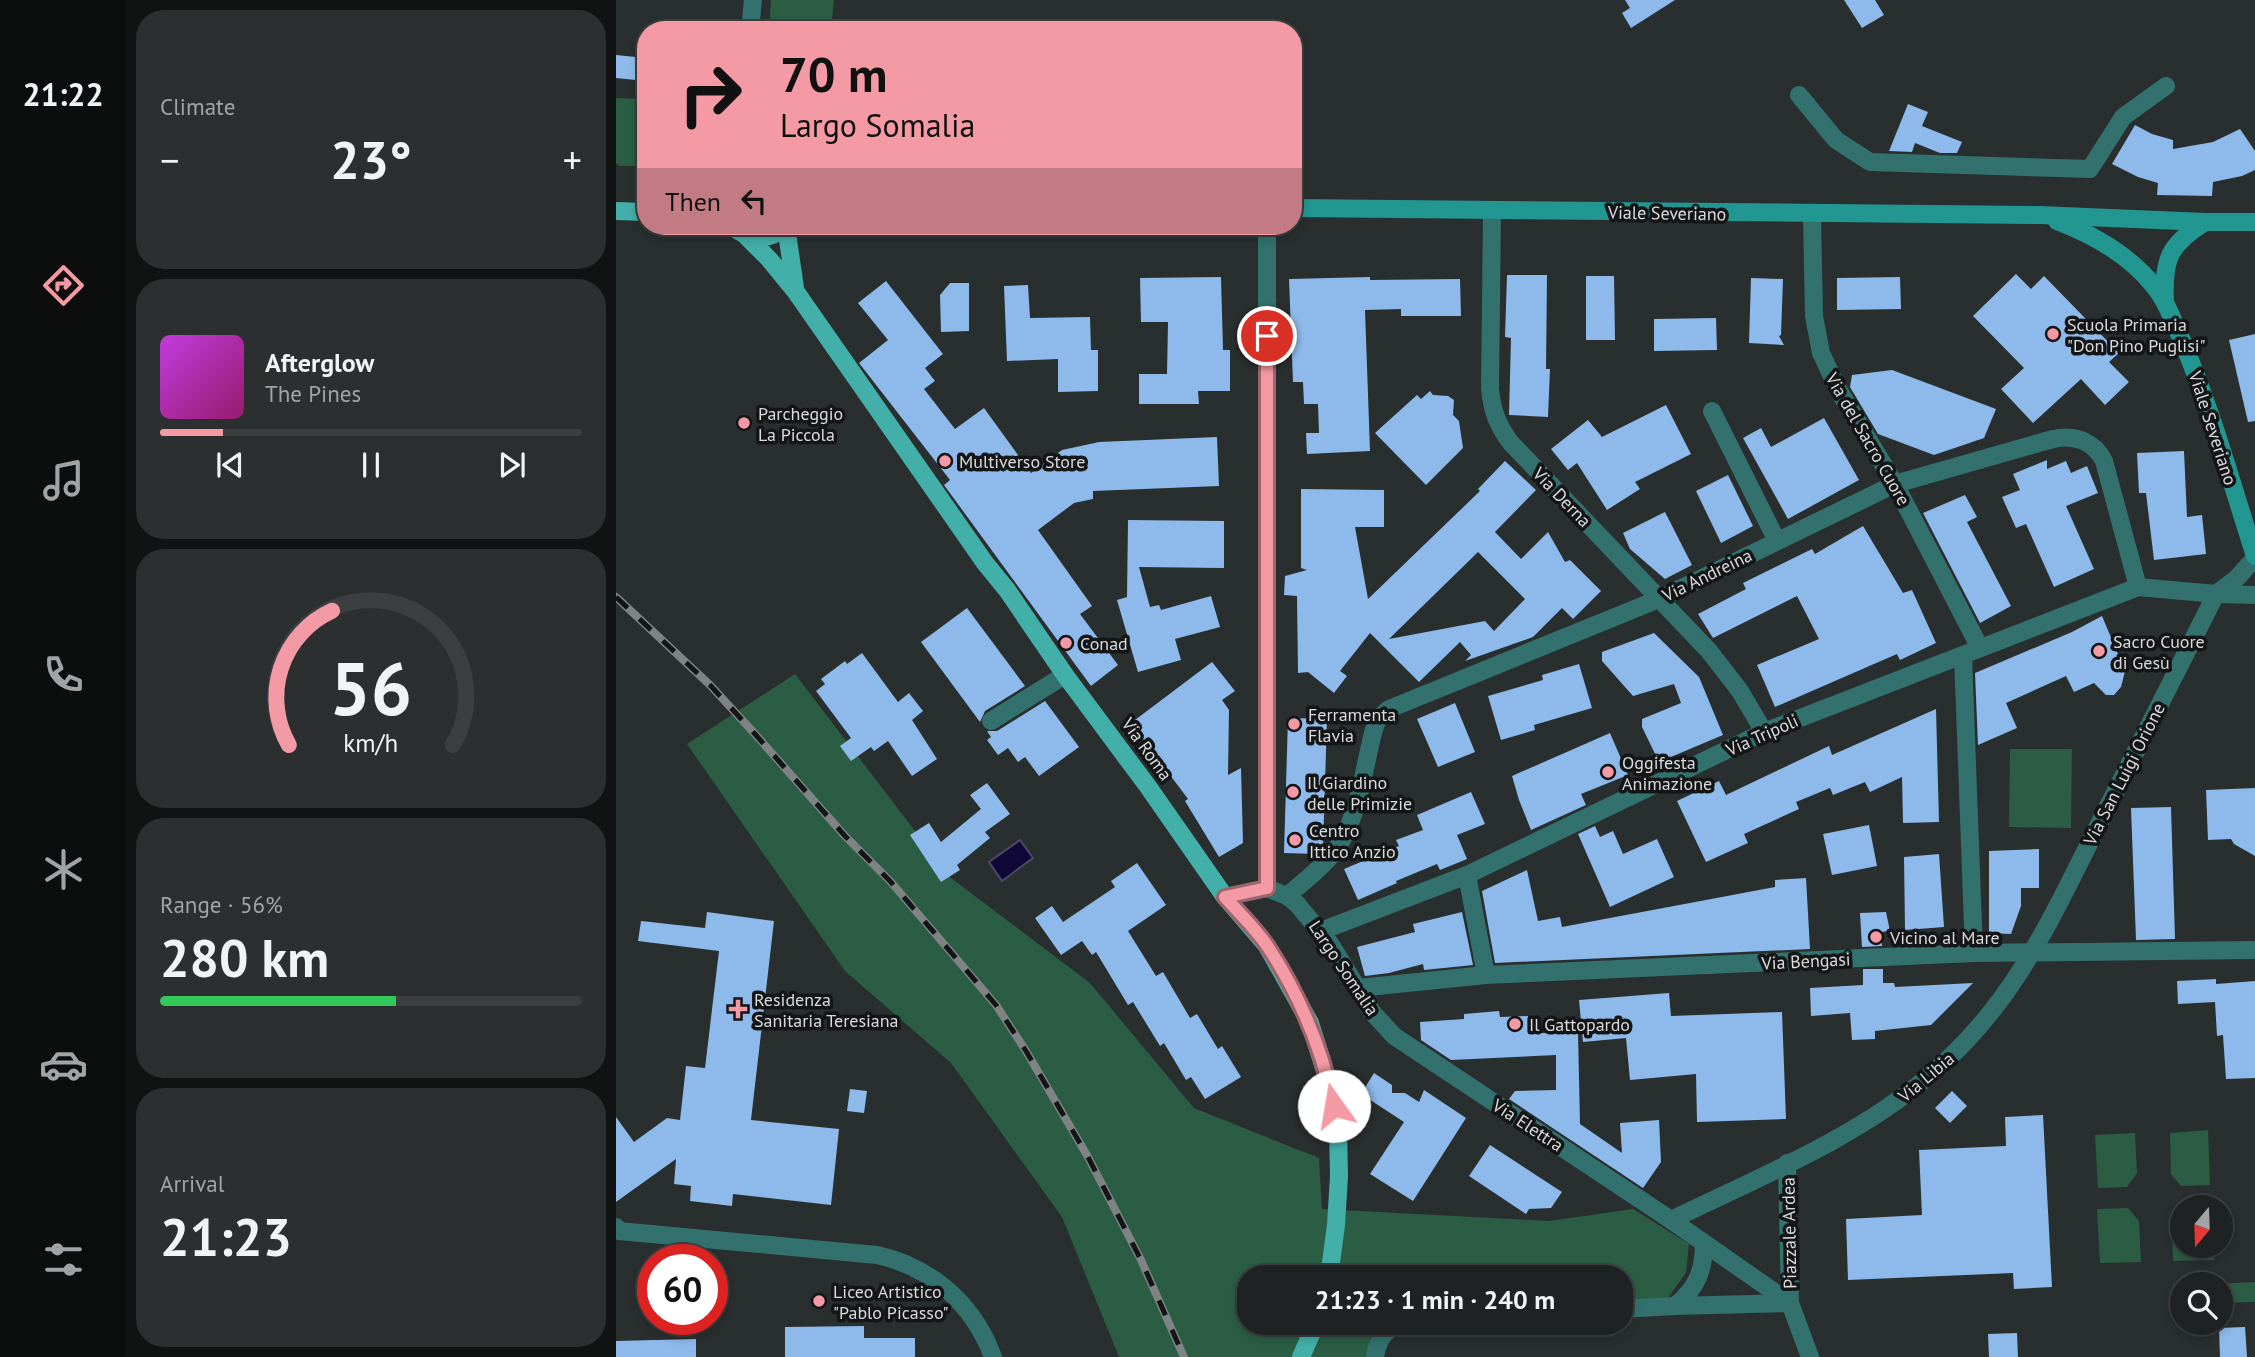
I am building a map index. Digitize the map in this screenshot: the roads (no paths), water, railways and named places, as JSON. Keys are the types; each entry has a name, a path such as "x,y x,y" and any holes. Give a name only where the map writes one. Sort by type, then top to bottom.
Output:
{"main road":[{"name":"Viale Severiano","path":"1302,208 1812,215 2040,215 2255,222"},
{"path":"616,211 637,210"},
{"name":"Viale Severiano","path":"2040,215 2106,244 2142,273 2165,302 2199,380 2249,524 2255,557"},
{"name":"Viale Severiano","path":"2165,302 2164,276 2168,256 2181,239 2205,222"},
{"name":"Via Roma","path":"743,235 769,259 796,292 1065,675 1225,897 1267,946 1310,1023 1324,1063 1338,1128 1339,1176 1331,1265"},
{"path":"752,235 762,238 770,235"},
{"name":"Via Roma","path":"787,235 796,292"},
{"path":"1301,1357 1311,1335"}],"street":[{"path":"751,21 753,0"},
{"path":"1799,95 1836,140 1870,162 2090,169 2123,117 2166,86"},
{"name":"Via Derna","path":"1492,211 1490,389 1491,404 1499,427 1511,443 1660,598 1722,667 1746,700 1764,732"},
{"name":"Via del Sacro Cuore","path":"1812,215 1817,343 1831,377 1895,484 1980,648"},
{"path":"1225,897 1267,888 1267,235"},
{"path":"1712,411 1777,541"},
{"name":"Via Andreina","path":"1287,896 1333,853 1345,834 1360,790 1375,726 1384,712 1660,598 1895,484 2053,439 2081,439 2098,451 2104,461 2138,587"},
{"path":"2216,594 2236,579 2255,557"},
{"name":"Via Tripoli","path":"1321,931 1467,875 1764,732 2138,587 2255,595"},
{"name":"Via San Luigi Orione","path":"2033,954 2216,594"},
{"path":"1963,655 1974,953"},
{"path":"991,721 1065,675"},
{"path":"1467,875 1486,975"},
{"name":"Largo Somalia","path":"1267,888 1287,896 1306,912 1372,1012 1386,1028"},
{"name":"Via Bengasi","path":"1358,988 1486,975 1974,953 2255,950"},
{"name":"Via Libia","path":"1787,1163 1857,1127 1930,1076 1985,1021 2033,954"},
{"name":"Via Elettra","path":"1386,1028 1405,1044 1671,1220"},
{"name":"Piazzale Ardea","path":"1787,1163 1790,1303 1704,1243 1671,1220 1787,1163"},
{"path":"617,1229 887,1257 923,1273 954,1296 979,1325 993,1357"},
{"path":"1675,1306 1696,1284 1703,1267 1704,1243"},
{"path":"1790,1303 1810,1357"},
{"name":"Piazzale Ardea","path":"1633,1309 1790,1303"},
{"path":"1375,1357 1378,1342 1384,1335"}],"railway":[{"path":"616,597 710,685 845,836 890,881 996,1005 1088,1157 1141,1260 1184,1357"}],"place":[{"name":"Scuola Primaria \"Don Pino Puglisi\"","path":"2053,334"},
{"name":"Parcheggio La Piccola","path":"744,423"},
{"name":"Multiverso Store","path":"945,461"},
{"name":"Conad","path":"1066,643"},
{"name":"Sacro Cuore di Gesù","path":"2099,651"},
{"name":"Ferramenta Flavia","path":"1294,724"},
{"name":"Oggifesta Animazione","path":"1608,772"},
{"name":"Il Giardino delle Primizie","path":"1293,792"},
{"name":"Centro Ittico Anzio","path":"1295,840"},
{"name":"Vicino al Mare","path":"1876,937"},
{"name":"Residenza Sanitaria Teresiana","path":"738,1009"},
{"name":"Il Gattopardo","path":"1515,1024"},
{"name":"Liceo Artistico \"Pablo Picasso\"","path":"819,1301"}]}
